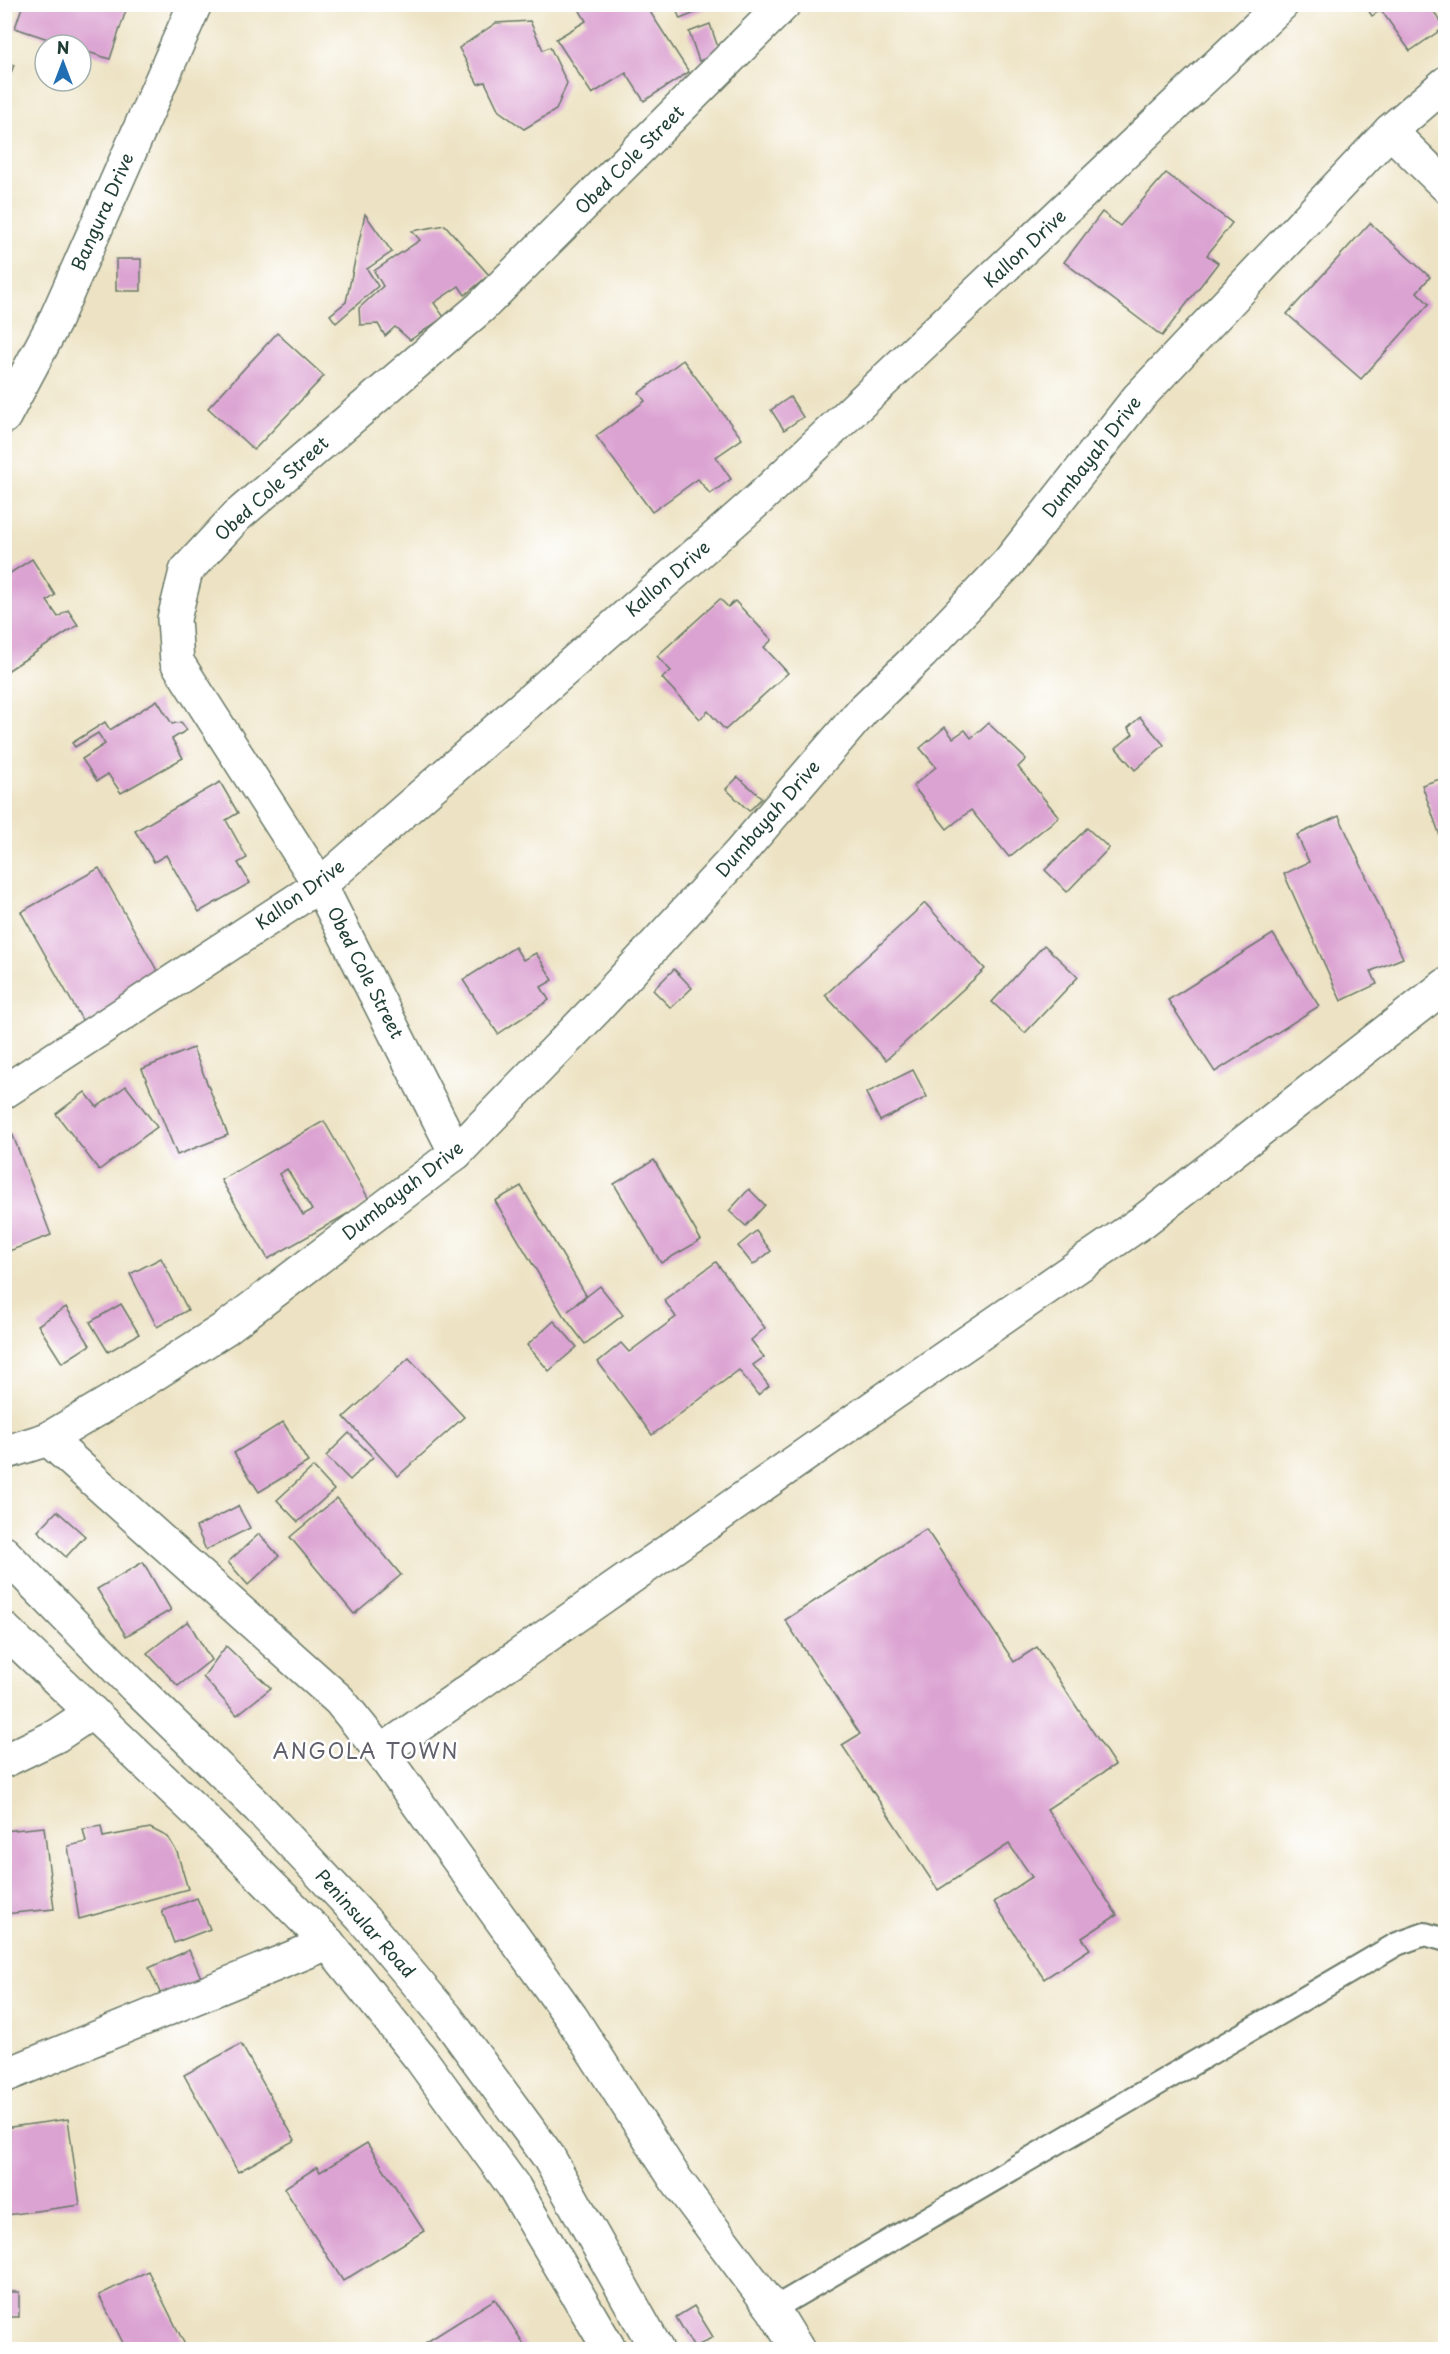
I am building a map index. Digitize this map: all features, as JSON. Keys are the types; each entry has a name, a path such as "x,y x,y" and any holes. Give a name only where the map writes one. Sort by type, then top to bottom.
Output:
{"street":[{"name":"Bangura Drive","path":"4,417 54,323 195,4"},
{"name":"Obed Cole Street","path":"456,1153 320,885 177,662 174,620 186,572 237,516 481,307 784,4"},
{"name":"Kallon Drive","path":"4,1092 320,885 759,499 1282,4"},
{"name":"Dumbayah Drive","path":"4,1454 48,1439 226,1328 456,1153 595,1010 690,907 864,710 1008,563 1138,398 1390,131 1446,83"},
{"path":"1390,131 1446,186"},
{"path":"381,1752 1142,1222 1446,985"},
{"path":"48,1439 339,1700 381,1752 571,2018 676,2180 773,2309 798,2349"},
{"name":"Peninsular Road","path":"4,1553 135,1687 258,1807 364,1920 446,2017 548,2156 657,2349"},
{"path":"4,1629 197,1812 328,1943 421,2059 514,2187 610,2349"},
{"path":"4,1761 56,1736 92,1712"},
{"path":"4,2076 328,1943"}],"lane":[{"path":"773,2309 1397,1944 1425,1934 1446,1940"}],"building":[{"path":"23,4 128,4 110,59 93,54 93,33 33,34 15,28"},
{"path":"576,4 645,4 689,72 644,101 626,73 592,94 556,39 586,21"},
{"path":"674,4 715,4 715,5 680,19"},
{"path":"1364,4 1444,4 1434,12 1445,27 1410,51 1381,10 1372,16"},
{"path":"530,21 543,50 550,47 567,83 556,110 524,129 499,111 485,82 478,84 459,48 496,23"},
{"path":"710,24 720,53 699,61 689,32"},
{"path":"4,61 14,65 5,89 4,89"},
{"path":"1166,173 1232,223 1207,255 1218,263 1162,336 1064,262 1102,212 1120,226"},
{"path":"365,214 392,252 367,269 378,286 336,323 330,315 346,302"},
{"path":"1370,223 1430,277 1417,292 1429,304 1361,379 1287,314"},
{"path":"445,225 489,275 465,295 459,286 434,303 444,317 410,340 395,327 385,336 378,324 360,325 359,308 383,286 374,271 420,240 412,231"},
{"path":"116,259 141,259 141,291 116,291"},
{"path":"277,333 324,376 254,450 208,408"},
{"path":"683,360 742,439 716,457 731,479 710,494 698,479 652,512 596,436 645,401 639,393"},
{"path":"790,397 803,417 784,430 771,410"},
{"path":"32,559 55,595 47,601 58,617 68,610 78,625 4,673 4,577"},
{"path":"720,599 728,607 735,601 772,640 764,647 788,673 725,730 708,711 700,719 662,678 671,671 657,656"},
{"path":"157,700 172,724 181,722 187,730 172,739 183,758 121,793 108,774 97,781 82,759 105,744 98,733 75,747 72,743 105,722 110,730"},
{"path":"1140,717 1164,745 1135,770 1116,748 1133,734 1128,728"},
{"path":"988,723 1026,759 1018,767 1059,817 1009,857 971,810 947,829 913,786 936,767 920,748 945,727 953,738 965,730 971,738"},
{"path":"738,777 762,798 749,811 726,789"},
{"path":"1446,777 1446,850 1445,850 1422,785"},
{"path":"220,782 238,813 226,820 247,858 238,863 250,883 199,912 166,855 154,862 135,831"},
{"path":"1339,816 1403,958 1371,971 1377,984 1341,1001 1284,874 1309,862 1297,835"},
{"path":"1087,828 1109,848 1067,892 1045,870"},
{"path":"99,868 163,981 85,1025 21,912"},
{"path":"925,903 985,969 886,1060 825,995"},
{"path":"1273,934 1319,1006 1215,1072 1168,1000"},
{"path":"1044,945 1078,977 1025,1033 992,1002"},
{"path":"515,947 523,960 536,953 553,980 541,987 549,1000 498,1034 463,980"},
{"path":"674,969 692,988 671,1008 653,990"},
{"path":"193,1048 228,1135 177,1155 142,1069"},
{"path":"913,1070 927,1097 880,1121 866,1093"},
{"path":"126,1086 157,1127 99,1170 56,1114 85,1092 97,1107"},
{"path":"324,1121 370,1201 268,1259 221,1180","holes":["287,1169 312,1210 303,1215 279,1174"]},
{"path":"12,1133 51,1235 4,1253 4,1136"},
{"path":"654,1160 701,1240 661,1263 614,1184"},
{"path":"521,1186 586,1295 568,1311 600,1286 623,1315 585,1344 563,1315 495,1201"},
{"path":"749,1189 765,1205 746,1226 729,1211"},
{"path":"756,1231 771,1251 753,1265 738,1246"},
{"path":"161,1258 188,1310 157,1327 130,1274"},
{"path":"716,1262 765,1328 751,1340 764,1357 753,1365 769,1386 758,1395 739,1370 652,1435 598,1362 621,1343 629,1352 676,1317 664,1300"},
{"path":"121,1304 139,1334 108,1352 90,1322"},
{"path":"66,1307 90,1345 62,1363 38,1325"},
{"path":"554,1321 577,1347 549,1371 527,1345"},
{"path":"409,1358 464,1417 398,1476 344,1417"},
{"path":"283,1422 308,1462 259,1492 234,1453"},
{"path":"349,1433 373,1457 350,1480 326,1456"},
{"path":"313,1467 334,1490 298,1522 277,1500"},
{"path":"337,1498 401,1575 354,1614 290,1537"},
{"path":"238,1506 250,1528 206,1550 196,1527"},
{"path":"57,1511 85,1536 66,1557 38,1531"},
{"path":"926,1529 1014,1662 1037,1647 1115,1765 1047,1809 1117,1915 1082,1938 1090,1949 1044,1979 994,1902 1032,1877 1009,1844 938,1890 842,1745 860,1734 785,1620"},
{"path":"259,1534 279,1556 248,1585 228,1562"},
{"path":"143,1562 171,1610 126,1636 97,1589"},
{"path":"188,1621 211,1660 178,1686 147,1653"},
{"path":"226,1646 271,1688 237,1715 203,1677"},
{"path":"101,1826 103,1837 150,1828 168,1837 177,1852 188,1889 79,1919 68,1846 86,1842 83,1829"},
{"path":"44,1827 54,1909 4,1914 4,1831"},
{"path":"197,1898 210,1929 174,1943 162,1911"},
{"path":"189,1950 206,1989 166,2006 149,1968"},
{"path":"241,2044 295,2140 238,2172 184,2075"},
{"path":"68,2119 80,2205 7,2215 4,2197 4,2128"},
{"path":"367,2143 424,2231 343,2281 284,2188 317,2167 320,2172"},
{"path":"148,2271 187,2349 126,2349 99,2295"},
{"path":"4,2292 19,2292 19,2317 4,2317"},
{"path":"495,2299 527,2349 429,2349 425,2343"},
{"path":"694,2306 713,2337 694,2348 676,2317"}],"district":[{"name":"ANGOLA TOWN","path":"366,1752"}]}
